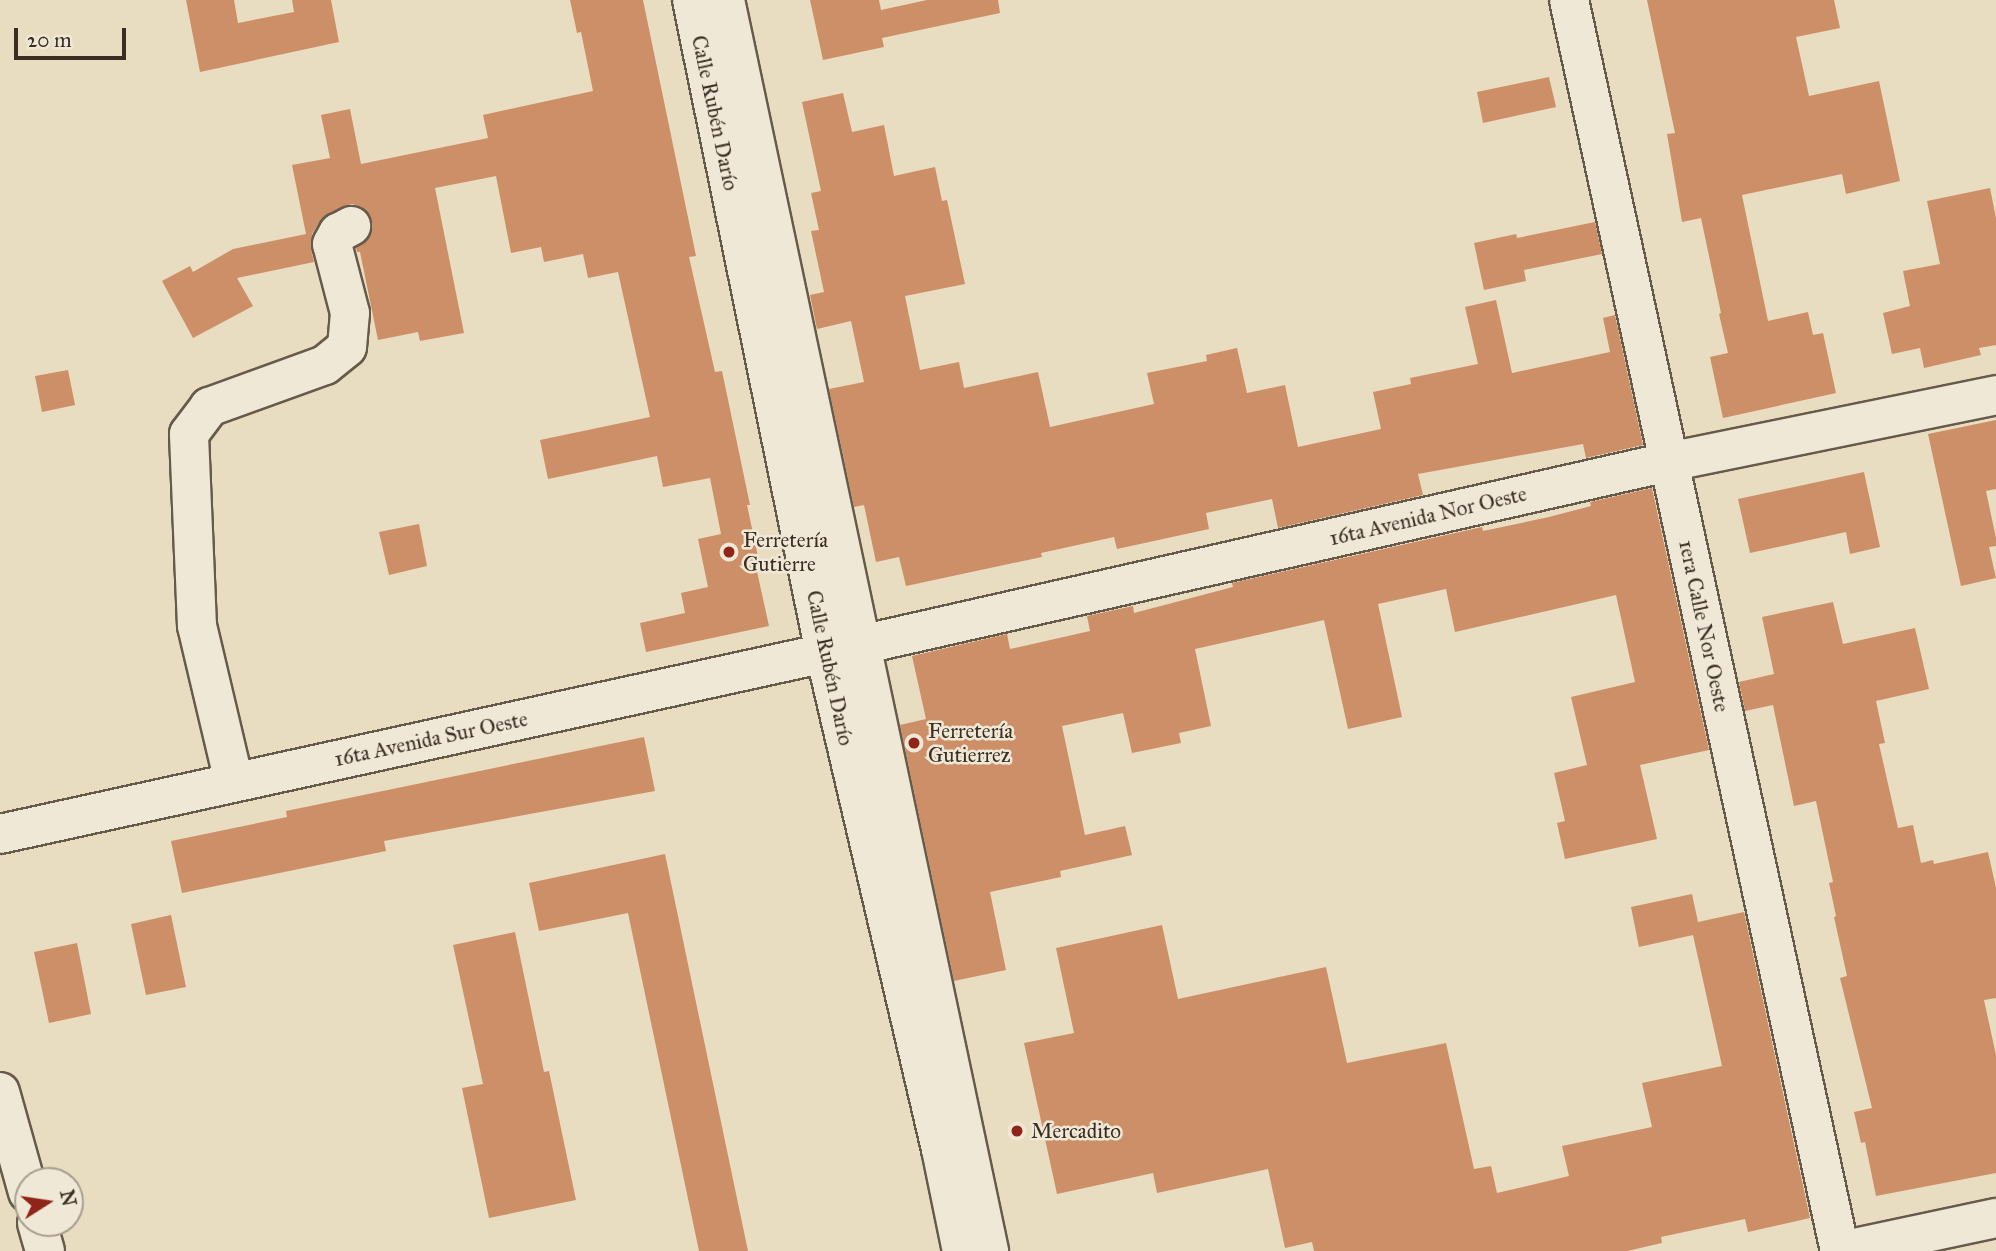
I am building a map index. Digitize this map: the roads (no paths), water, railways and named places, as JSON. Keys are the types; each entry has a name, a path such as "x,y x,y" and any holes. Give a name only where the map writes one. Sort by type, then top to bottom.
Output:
{"street":[{"name":"Calle Rubén Darío","path":"692,0 738,143 862,643 989,1251"},
{"name":"Calle Rubén Darío","path":"725,0 738,143 825,653 941,1149 962,1251"},
{"name":"1era Calle Nor Oeste","path":"1569,0 1841,1251"},
{"path":"234,782 197,626 189,433 209,407 326,365 347,347 350,313 332,244 338,233 351,226"},
{"name":"16ta Avenida Nor Oeste","path":"862,643 1668,462 1996,395"},
{"name":"16ta Avenida Sur Oeste","path":"0,834 862,643"},
{"path":"0,1092 21,1167"},
{"path":"1841,1251 1996,1218"}],"place":[{"name":"Ferretería Gutierre","path":"729,552"},
{"name":"Ferretería Gutierrez","path":"914,743"},
{"name":"Mercadito","path":"1017,1131"}]}
